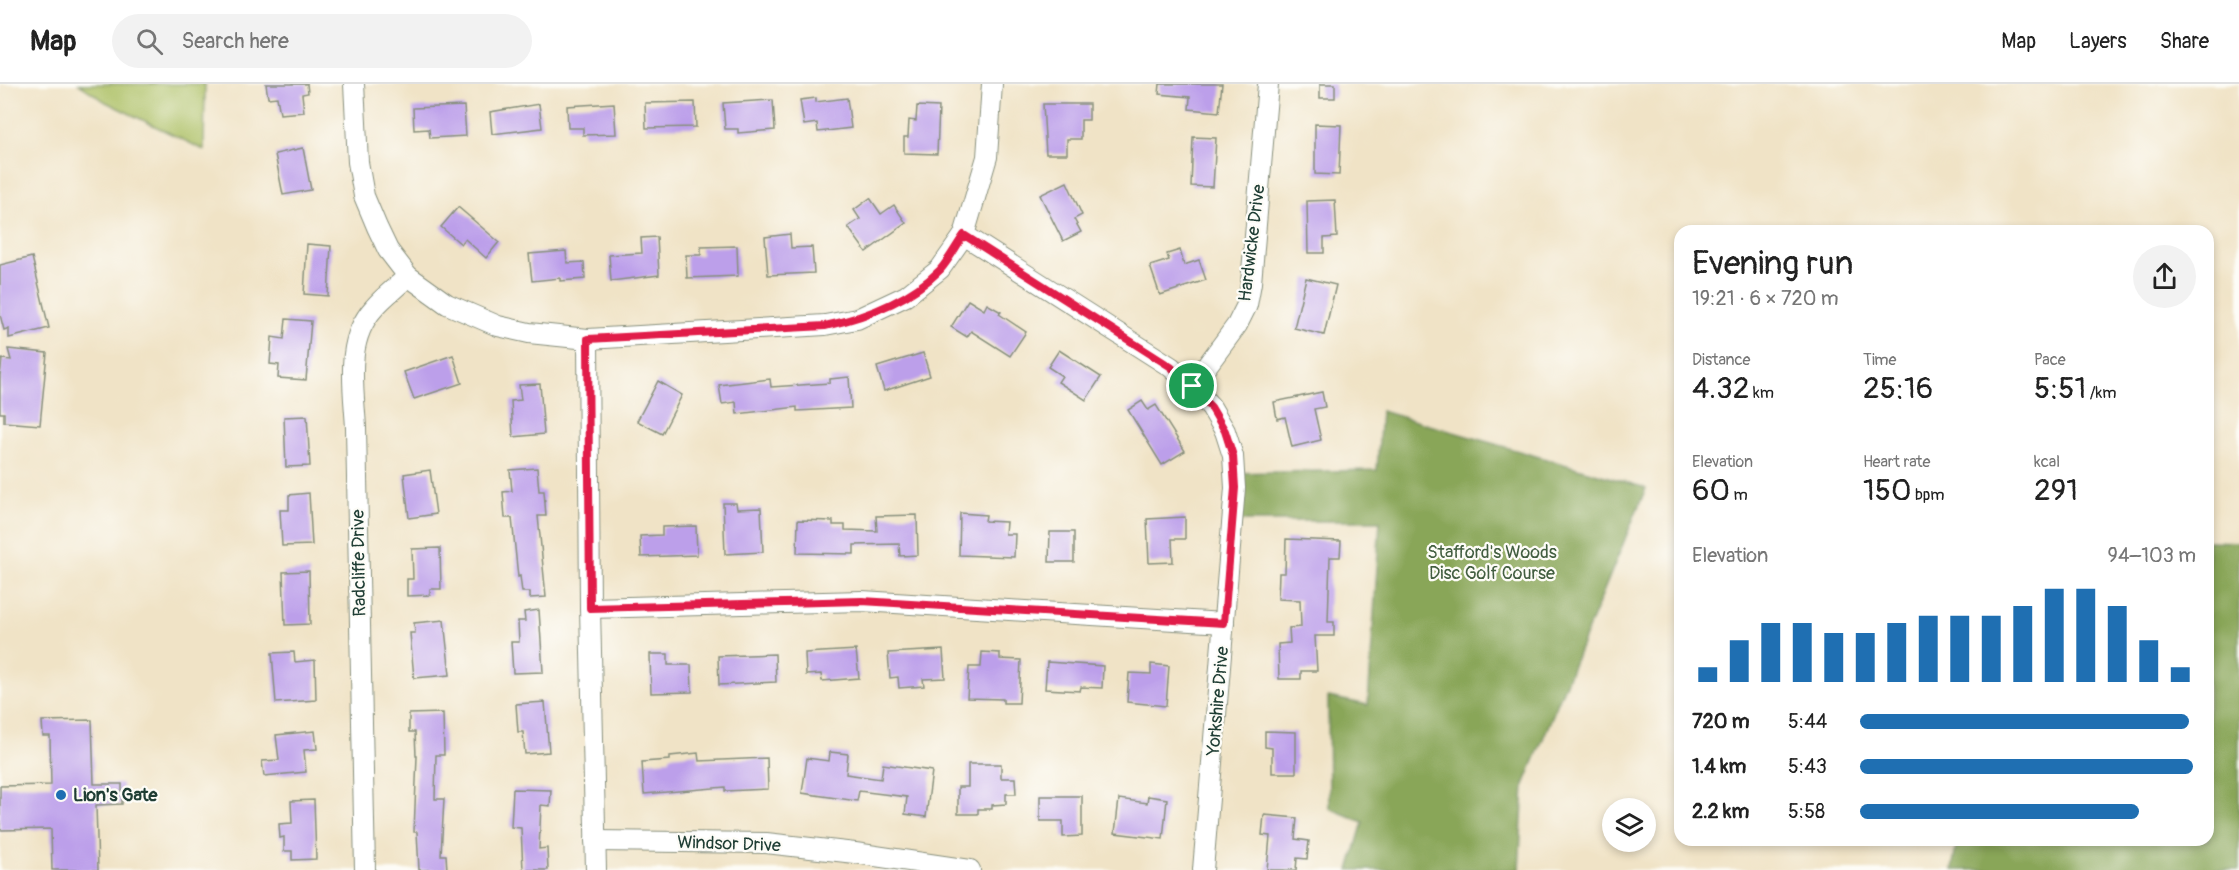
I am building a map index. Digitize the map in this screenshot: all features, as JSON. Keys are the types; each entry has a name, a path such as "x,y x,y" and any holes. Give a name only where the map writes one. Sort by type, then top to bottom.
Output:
{"street":[{"path":"354,84 358,162 364,196 388,250 408,276 447,304 498,326 529,333 588,339 825,326 857,319 906,296 940,269 964,235 987,157 992,84"},
{"name":"Hardwicke Drive","path":"1192,386 1236,325 1247,305 1251,283 1268,84"},
{"name":"Yorkshire Drive","path":"964,235 1171,367 1211,407 1225,431 1233,456 1235,488 1203,870"},
{"name":"Radcliffe Drive","path":"365,870 356,428 352,362 354,344 373,308 408,276"},
{"path":"588,339 590,608 596,870"},
{"path":"590,608 862,601 1224,623"},
{"name":"Windsor Drive","path":"595,841 766,843 855,852 970,870"}],"green space":[{"path":"79,84 205,84 204,150 106,102"},
{"name":"Stafford's Woods Disc Golf Course","path":"1381,411 1646,488 1524,785 1519,870 1349,870 1363,822 1329,808 1328,697 1368,705 1380,521 1232,521 1232,473 1377,470"},
{"path":"2214,541 2239,542 2239,870 1952,870 1956,846 2214,846"}],"building":[{"path":"266,84 307,84 308,93 302,94 304,112 280,114 277,97 268,98"},
{"path":"1160,84 1222,84 1219,112 1189,109 1190,97 1159,94"},
{"path":"1320,84 1335,84 1335,98 1320,98"},
{"path":"816,98 816,102 847,98 851,128 818,132 817,123 804,125 800,100"},
{"path":"773,100 775,130 738,133 738,129 725,129 723,103"},
{"path":"695,102 696,127 646,128 645,103"},
{"path":"614,103 616,134 583,135 583,128 568,128 567,106"},
{"path":"539,104 542,128 492,134 490,112"},
{"path":"1043,104 1089,104 1089,120 1081,120 1081,139 1067,139 1067,154 1046,154"},
{"path":"464,106 466,136 430,138 429,129 414,130 413,108"},
{"path":"917,106 939,107 937,154 904,153 904,137 908,137 909,120 916,121"},
{"path":"1315,124 1341,125 1339,175 1315,174"},
{"path":"1193,137 1216,138 1213,187 1191,186"},
{"path":"303,148 311,190 283,195 275,154"},
{"path":"1067,182 1082,215 1074,219 1081,232 1063,241 1040,195"},
{"path":"870,198 881,214 894,205 906,223 866,252 848,227 860,219 854,210"},
{"path":"1335,200 1337,237 1324,238 1324,253 1308,253 1307,201"},
{"path":"458,207 499,242 486,258 465,239 461,244 441,227"},
{"path":"790,234 791,248 812,247 814,273 768,275 765,237"},
{"path":"657,237 659,275 611,281 609,255 642,253 641,238"},
{"path":"307,244 331,246 328,296 304,294"},
{"path":"737,246 738,276 687,278 686,255 701,255 701,247"},
{"path":"1180,250 1184,265 1199,260 1206,280 1160,295 1150,266 1169,260 1167,254"},
{"path":"566,251 567,263 584,262 585,279 560,281 560,278 532,281 529,254"},
{"path":"32,257 49,328 9,338 9,328 4,330 0,315 0,265"},
{"path":"1306,278 1336,285 1324,335 1294,328"},
{"path":"968,300 984,310 987,304 1026,332 1010,356 971,331 967,337 951,327"},
{"path":"286,319 311,321 306,380 278,378 279,365 270,364 272,337 284,339"},
{"path":"8,349 47,353 40,425 4,422 4,413 0,413 2,359 11,360"},
{"path":"1059,350 1101,377 1086,400 1058,382 1062,376 1048,367"},
{"path":"923,353 930,376 884,391 877,367"},
{"path":"453,355 462,383 414,399 404,372"},
{"path":"849,377 851,408 797,411 797,407 737,414 736,402 722,404 719,385 770,379 771,387 830,383 830,379"},
{"path":"658,381 682,395 662,434 637,421"},
{"path":"540,384 544,434 513,437 511,401 521,400 519,385"},
{"path":"1322,392 1325,407 1314,409 1321,440 1292,447 1285,417 1277,419 1274,402"},
{"path":"1142,401 1148,410 1156,405 1185,451 1162,465 1128,410"},
{"path":"307,416 310,466 286,467 284,417"},
{"path":"537,468 539,491 544,491 546,516 538,516 546,597 530,598 530,592 522,592 520,576 518,577 512,518 505,518 503,492 512,491 510,470"},
{"path":"430,470 436,514 409,518 404,474"},
{"path":"309,493 312,545 282,546 280,510 289,510 289,495"},
{"path":"723,503 736,503 737,509 761,508 763,552 725,554"},
{"path":"960,513 986,515 985,521 1006,522 1005,534 1015,534 1014,557 959,555"},
{"path":"917,515 918,555 900,556 899,544 854,545 854,554 797,553 798,520 833,521 833,525 845,525 845,530 877,531 876,516"},
{"path":"1185,517 1185,539 1172,539 1173,562 1149,563 1147,519"},
{"path":"696,526 697,555 641,557 640,536 662,535 662,527"},
{"path":"1050,532 1074,532 1074,562 1049,562"},
{"path":"1286,539 1341,541 1340,557 1330,557 1328,622 1334,622 1334,636 1315,636 1317,671 1301,671 1301,679 1279,679 1278,644 1290,643 1289,628 1301,627 1300,600 1278,599 1279,573 1285,573"},
{"path":"440,548 441,589 430,589 430,595 407,596 407,579 413,579 412,549"},
{"path":"309,571 310,624 285,625 283,572"},
{"path":"539,610 543,672 513,673 511,642 519,642 518,621 525,621 524,612"},
{"path":"444,620 450,675 414,678 410,633 415,633 414,623"},
{"path":"856,650 859,678 822,681 821,674 806,675 805,653"},
{"path":"943,650 945,678 923,679 924,686 899,688 898,677 890,678 888,653"},
{"path":"294,652 295,662 315,660 316,700 276,703 272,653"},
{"path":"982,652 1000,653 1000,659 1021,660 1019,703 1003,703 1003,699 967,698 969,667 981,667"},
{"path":"650,654 668,654 668,665 691,665 692,692 651,693"},
{"path":"775,654 776,682 719,685 718,656"},
{"path":"1047,662 1103,666 1102,688 1081,687 1080,691 1045,689"},
{"path":"1151,664 1169,666 1166,706 1127,702 1129,673 1151,674"},
{"path":"545,702 549,752 525,754 523,732 518,732 516,704"},
{"path":"443,713 444,755 436,755 435,799 444,799 441,855 446,855 447,870 419,870 417,832 414,832 417,756 415,732 409,732 409,714"},
{"name":"Lion's Gate","path":"92,720 94,784 122,784 122,804 96,805 98,870 52,870 51,829 0,830 0,786 51,785 50,736 43,736 42,721"},
{"path":"315,731 317,749 304,750 306,772 264,776 262,761 279,760 276,735"},
{"path":"1265,731 1296,732 1296,773 1272,773 1272,748 1265,747"},
{"path":"830,752 848,754 846,774 881,779 883,764 932,771 926,817 905,814 907,797 859,791 857,801 802,793 807,758 829,761"},
{"path":"698,753 699,761 767,758 768,789 725,791 725,787 644,794 642,762 670,760 670,756"},
{"path":"968,764 1001,764 1001,778 1015,778 1016,794 1006,794 1006,804 992,805 992,809 978,809 978,814 958,814 958,787 968,787"},
{"path":"513,789 551,790 550,806 541,805 539,849 547,848 548,870 523,870 521,828 511,827"},
{"path":"1040,796 1082,796 1082,836 1063,837 1063,821 1040,821"},
{"path":"1148,796 1167,799 1163,839 1115,833 1119,799 1147,803"},
{"path":"314,800 316,859 292,860 292,851 284,851 284,837 280,838 279,824 292,823 291,801"},
{"path":"1264,815 1297,818 1295,839 1309,841 1307,859 1297,858 1296,870 1267,870 1270,836 1262,835"}],"place":[{"name":"Lion's Gate","path":"61,795"}],"route":[{"path":"964,235 1171,367 1192,386 1211,407 1225,431 1233,456 1235,488 1224,623 862,601 590,608 588,339 825,326 857,319 906,296 940,269 964,235"}]}
